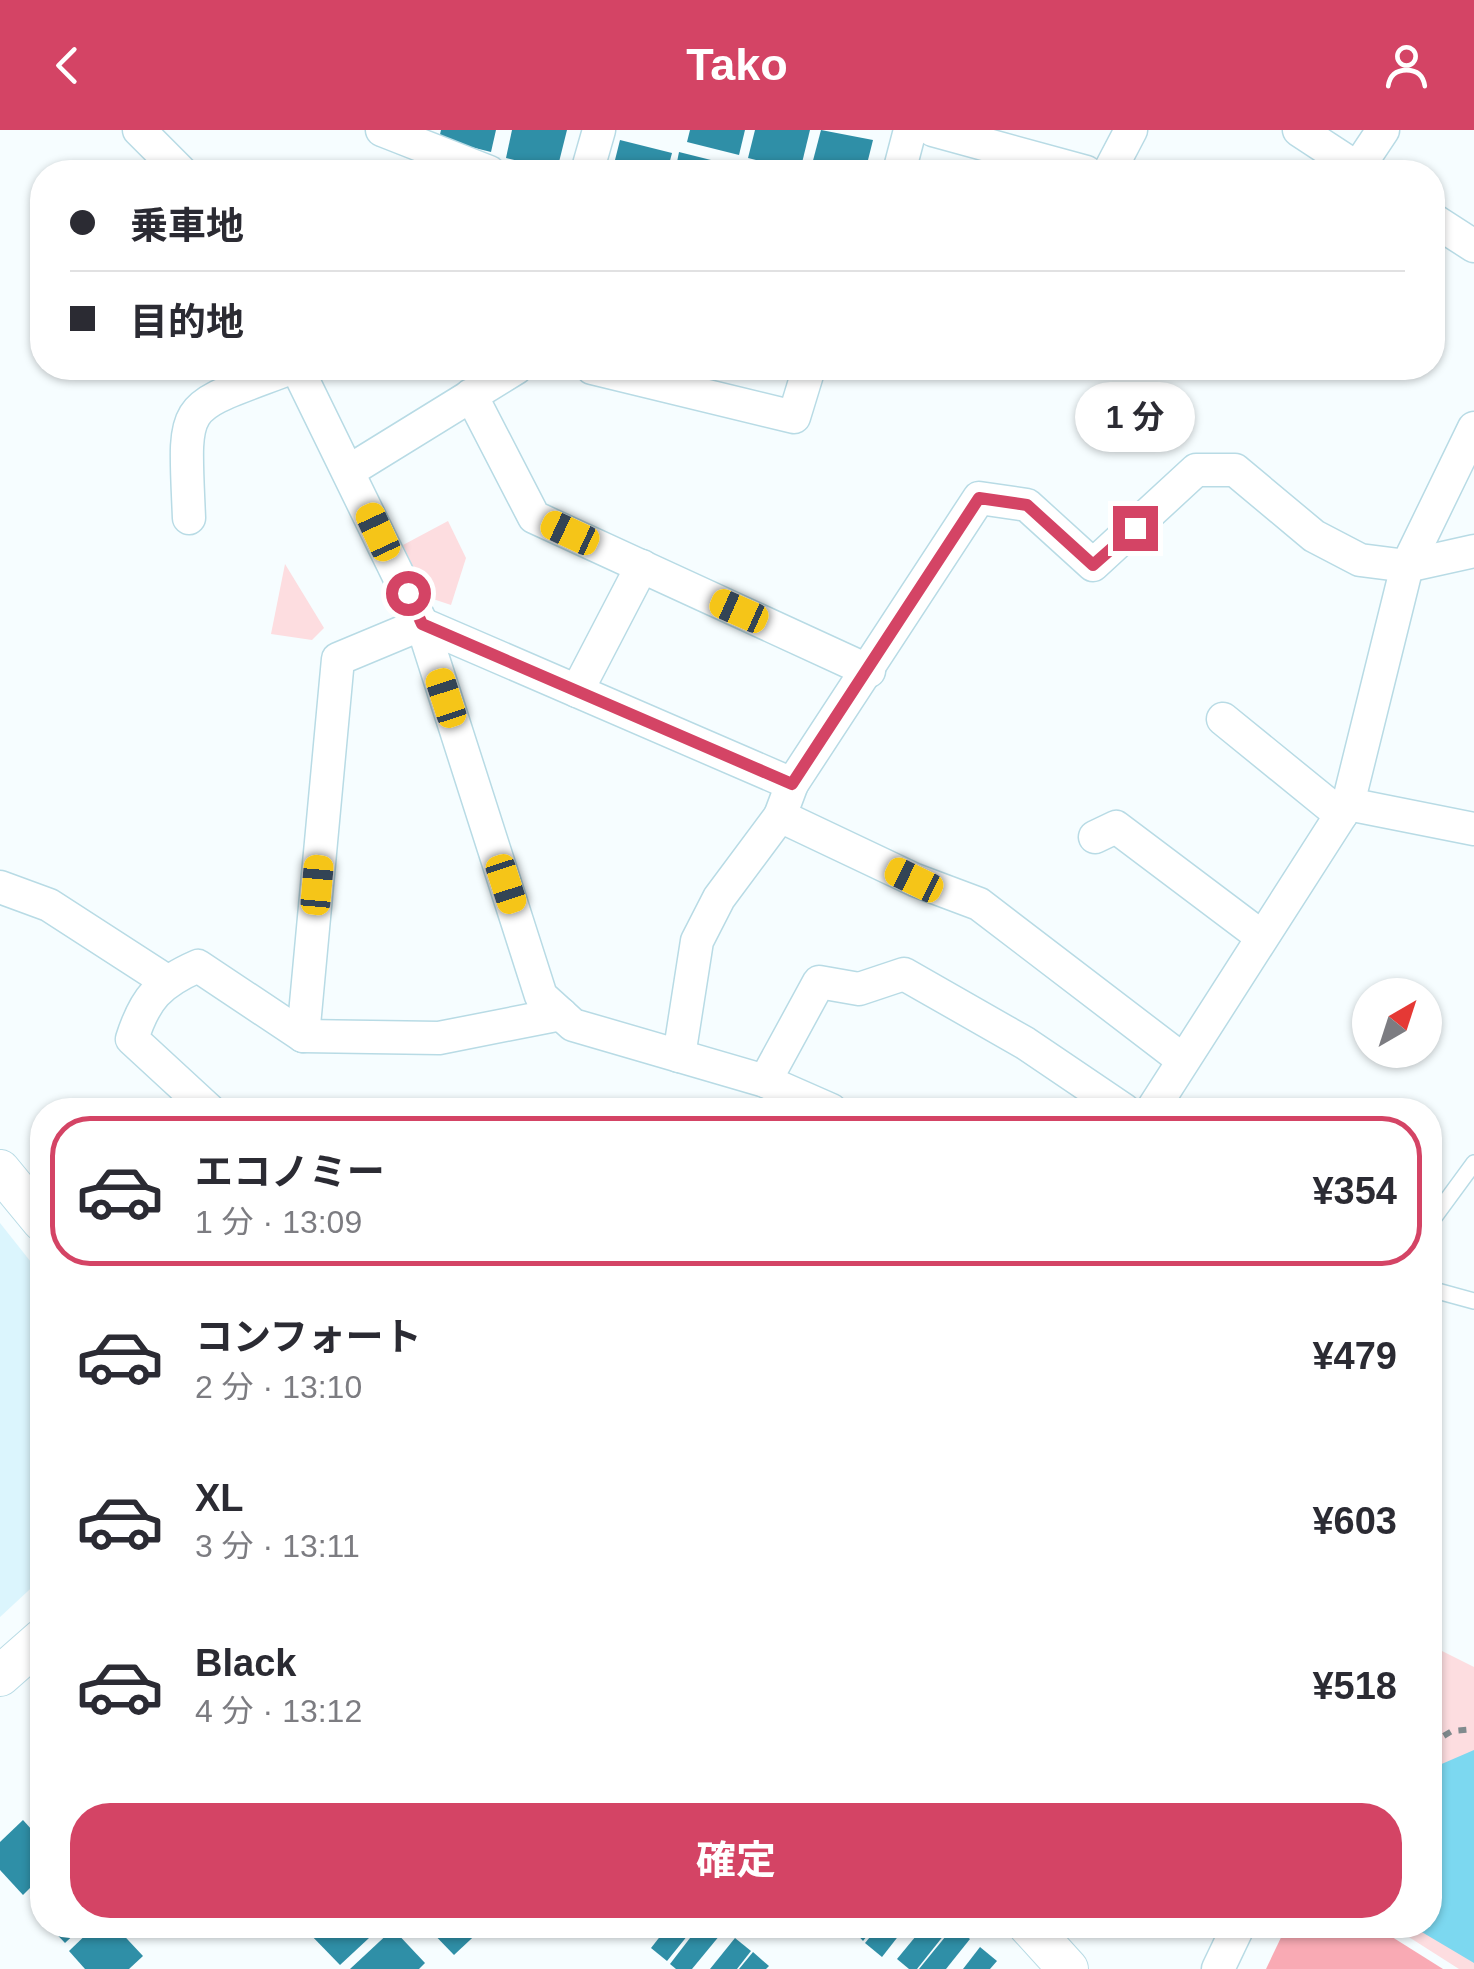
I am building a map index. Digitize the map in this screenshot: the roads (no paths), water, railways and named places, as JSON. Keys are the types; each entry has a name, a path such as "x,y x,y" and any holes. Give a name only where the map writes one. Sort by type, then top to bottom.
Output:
{"street":[{"path":"139,130 169,160"},
{"path":"382,130 458,160"},
{"path":"590,160 598,130"},
{"path":"901,160 910,130"},
{"path":"933,130 1042,160"},
{"path":"1115,160 1131,130"},
{"path":"1299,130 1344,160"},
{"path":"1366,160 1383,130"},
{"path":"1445,227 1474,246"},
{"path":"190,518 186,427 195,410 212,398 261,380"},
{"path":"300,380 422,624 542,996 574,1025 766,1081 805,1098"},
{"path":"349,471 496,380"},
{"path":"641,380 794,417 805,380"},
{"path":"472,395 534,517 869,671"},
{"path":"1160,1098 1345,809 1408,566 1474,428"},
{"path":"679,1056 697,941 719,898 780,816 792,784 979,498 1027,505 1093,565 1196,470 1236,470 1314,536 1360,560 1408,566 1474,551"},
{"path":"578,691 642,566"},
{"path":"303,1036 338,660 422,624 792,784"},
{"path":"1222,719 1345,809 1474,828"},
{"path":"780,816 914,880 979,904 1184,1060"},
{"path":"1095,838 1116,827 1262,938"},
{"path":"0,888 49,905 165,980"},
{"path":"196,1098 132,1039 140,1014 165,980 198,966 303,1036 439,1038 561,1014"},
{"path":"766,1081 819,982 859,989 904,974 1025,1042 1107,1098"},
{"path":"0,1170 30,1206"},
{"path":"0,1676 30,1650"},
{"path":"1040,1938 1068,1969"},
{"path":"1218,1969 1233,1938"}],"lane":[{"path":"1442,1206 1474,1162"},
{"path":"1442,1292 1474,1301"}],"water":[{"path":"1474,1750 1474,1963 1432,1938 1442,1938 1442,1764"}]}
